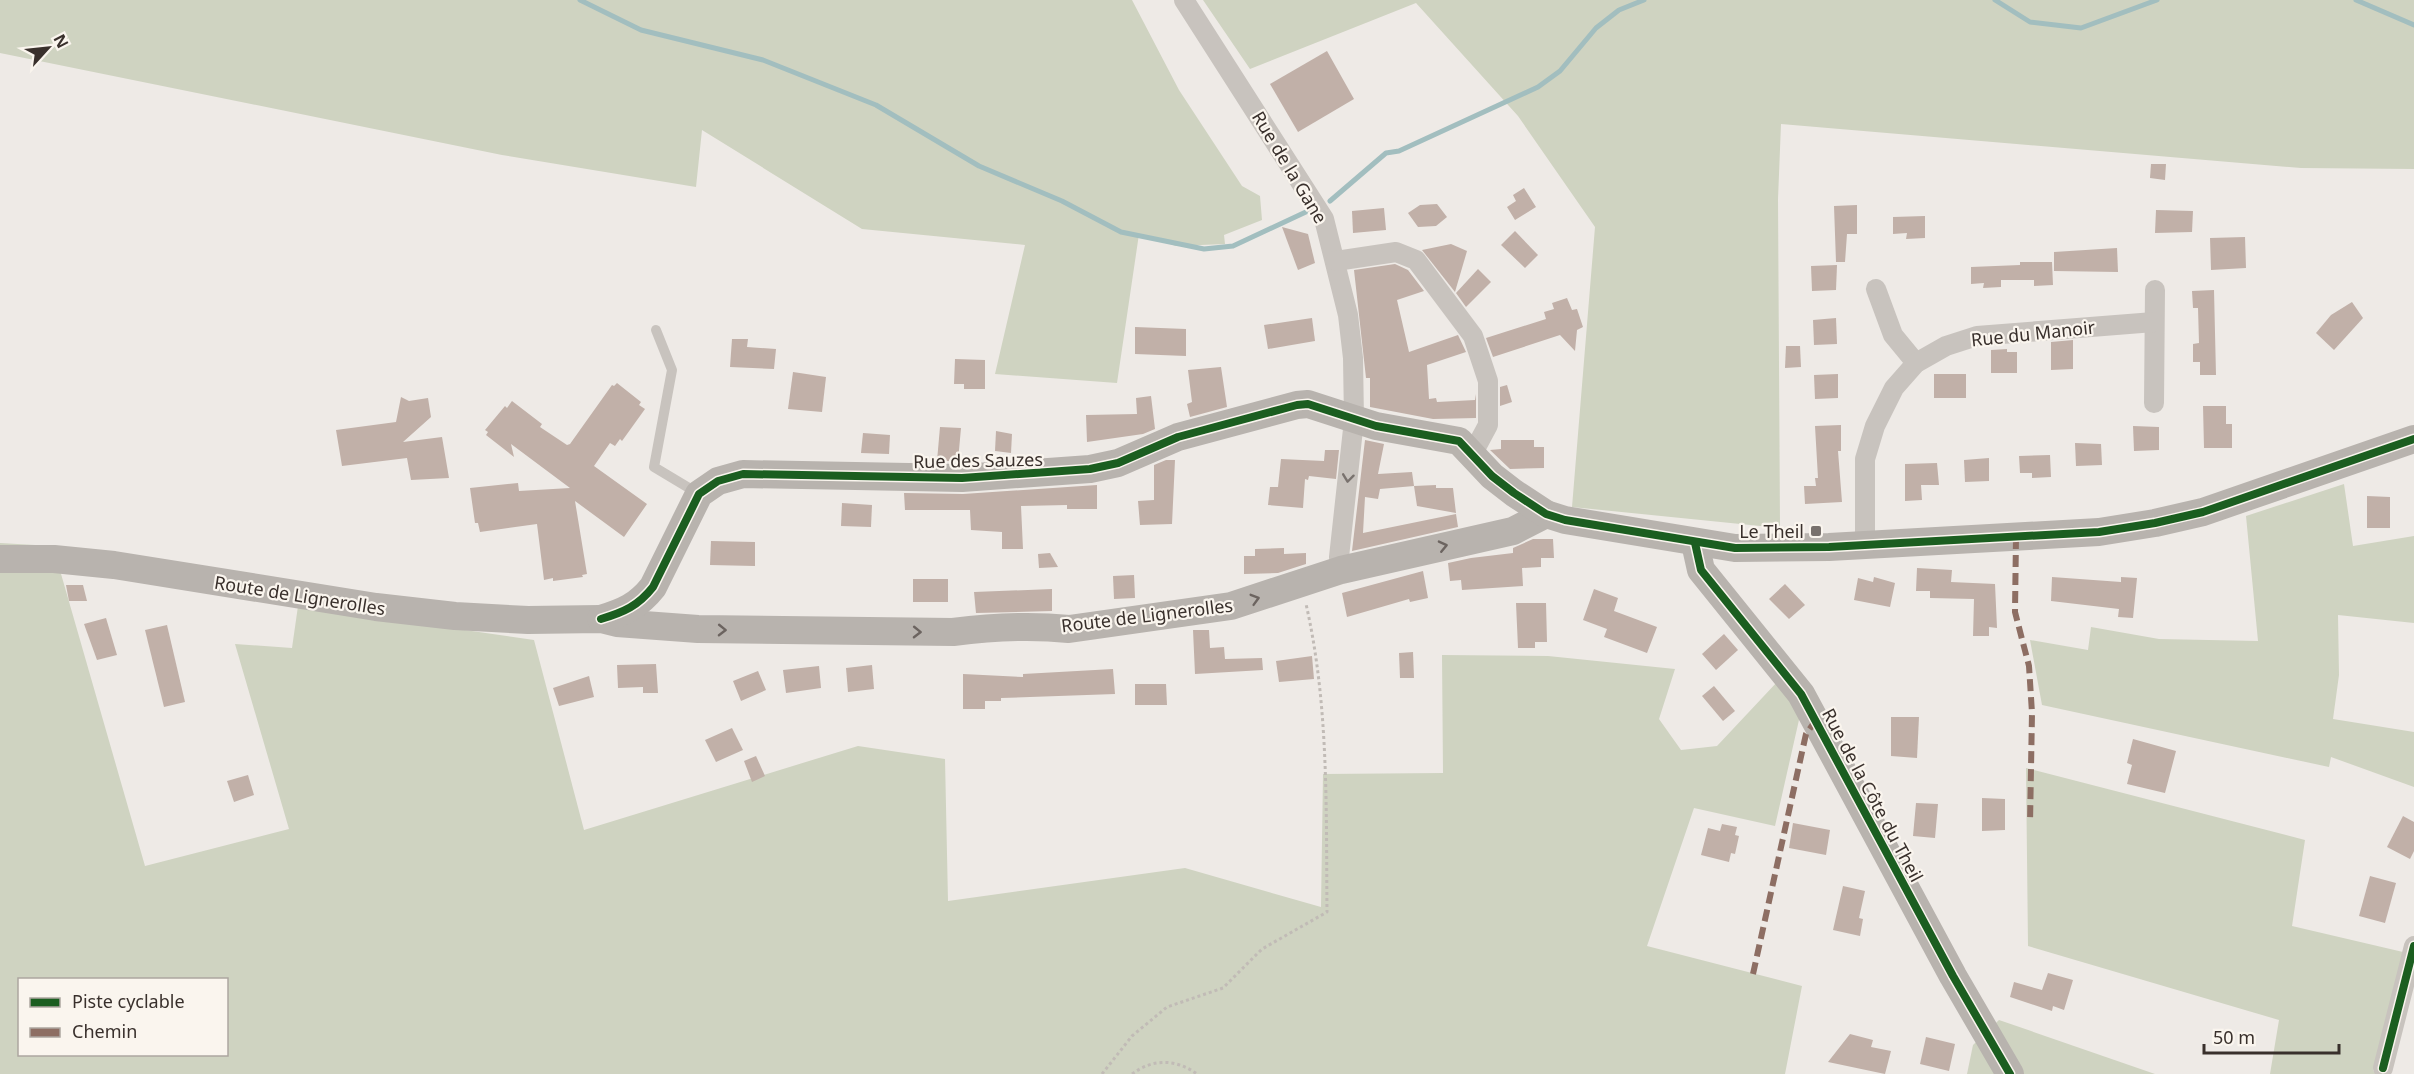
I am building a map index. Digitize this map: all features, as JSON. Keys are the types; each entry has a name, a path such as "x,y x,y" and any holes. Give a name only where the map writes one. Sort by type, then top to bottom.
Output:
{"street":[{"name":"Rue de la Gane","path":"1184,0 1310,194 1324,219 1336,261 1348,315 1353,358 1354,420 1338,557 1341,570"},
{"path":"1336,261 1396,252 1416,260 1473,336 1488,381 1488,424 1473,453"},
{"path":"1876,290 1893,335 1916,363"},
{"path":"2154,403 2155,290"},
{"name":"Rue du Manoir","path":"1865,545 1865,459 1875,426 1894,388 1916,363 1946,346 1977,336 2154,322"},
{"name":"Rue des Sauzes","path":"699,494 718,481 743,474 962,478 1090,469 1118,463 1178,437 1297,405 1308,404 1354,420"},
{"path":"1354,420 1459,441 1473,453 1492,476 1545,514 1565,520 1735,548 1865,545 2099,532 2203,512 2414,439"},
{"path":"601,619 630,609 653,587 699,494"},
{"name":"Route de Lignerolles","path":"0,559 54,559 114,565 376,607 455,616 528,620 601,619 617,623 698,629 930,632 987,628 1069,629 1232,606 1341,570 1513,531 1545,514"},
{"name":"Rue de la Côte du Theil","path":"1695,543 1701,570 1802,694 1953,976 2010,1074"},
{"path":"653,587 653,606 663,626"},
{"path":"2383,1068 2414,946"}],"lane":[{"path":"656,330 672,370 654,467 699,494"}],"path":[{"path":"1102,1074 1132,1036 1167,1007 1222,988 1262,949 1327,912 1326,783 1320,677 1301,584"},
{"path":"1132,1074 1161,1061 1183,1063 1197,1074"}],"green space":[{"path":"0,0 1132,0 1179,90 1242,186 1260,196 1262,220 1224,235 1225,244 1176,246 1139,234 1117,383 995,374 1025,245 862,229 702,130 696,187 502,155 0,53"},
{"path":"1203,0 2414,0 2414,169 2301,168 1781,124 1778,199 1780,528 1572,507 1595,227 1518,116 1416,3 1250,69"},
{"path":"2344,484 2353,546 2414,536 2414,623 2338,615 2339,675 2333,719 2414,732 2414,787 2331,757 2329,767 2042,705 2030,640 2088,650 2091,627 2159,639 2258,641 2246,516"},
{"path":"0,543 53,546 145,866 289,829 235,644 292,648 298,606 534,640 584,830 858,746 945,759 948,901 1185,868 1321,907 1323,774 1443,773 1442,655 1548,656 1675,669 1659,719 1681,750 1717,746 1778,681 1801,711 1775,826 1694,808 1647,946 1802,986 1785,1074 0,1074"},
{"path":"2026,768 2305,840 2292,926 2403,952 2373,1071 2382,1074 2270,1074 2279,1020 2028,946"},
{"path":"1999,1020 2155,1074 1967,1074 1973,1045"}],"building":[{"path":"1327,51 1354,99 1298,132 1270,84"},
{"path":"2151,164 2166,164 2165,180 2150,178"},
{"path":"1524,188 1536,207 1515,220 1507,207 1516,201 1513,195"},
{"path":"1437,204 1447,217 1436,226 1418,227 1408,213 1420,205"},
{"path":"1857,205 1857,234 1847,234 1845,262 1836,262 1834,206"},
{"path":"1384,208 1386,230 1353,233 1352,211"},
{"path":"2156,210 2193,211 2192,232 2155,233"},
{"path":"1925,216 1925,238 1906,239 1907,233 1893,234 1893,217"},
{"path":"1282,227 1308,234 1315,263 1298,270"},
{"path":"1515,231 1538,255 1525,268 1501,245"},
{"path":"2245,237 2246,268 2211,270 2210,238"},
{"path":"1451,244 1467,251 1455,292 1422,250"},
{"path":"2117,248 2118,272 2054,271 2054,252"},
{"path":"2020,262 2052,262 2053,285 2034,286 2034,280 2001,280 2001,287 1983,288 1984,283 1971,284 1971,267 2020,265"},
{"path":"1395,264 1408,270 1424,291 1397,300 1409,352 1458,335 1466,352 1427,365 1429,399 1436,398 1437,402 1475,400 1476,394 1476,418 1433,419 1370,407 1370,378 1366,378 1354,270"},
{"path":"1837,265 1836,290 1812,291 1811,266"},
{"path":"1478,269 1491,282 1466,307 1456,293"},
{"path":"2214,290 2216,375 2200,375 2200,362 2193,362 2193,344 2199,343 2198,308 2193,308 2192,291"},
{"path":"1567,298 1572,310 1577,309 1583,327 1577,330 1575,351 1560,335 1493,357 1486,338 1546,319 1544,312 1554,309 1552,303"},
{"path":"2352,302 2363,318 2334,350 2316,333 2331,315"},
{"path":"1312,318 1315,341 1268,349 1264,325"},
{"path":"1836,318 1837,344 1814,345 1813,320"},
{"path":"1135,327 1186,329 1186,356 1135,354"},
{"path":"732,339 748,339 747,347 776,349 774,369 730,367"},
{"path":"2073,340 2073,369 2051,370 2051,342"},
{"path":"1786,346 1800,346 1801,367 1785,368"},
{"path":"2007,349 2007,352 2017,352 2017,373 1991,373 1991,350"},
{"path":"955,359 985,360 985,389 964,389 964,384 954,384"},
{"path":"1221,367 1227,407 1190,417 1187,404 1192,402 1188,370"},
{"path":"793,372 826,377 822,412 788,409"},
{"path":"1838,374 1838,398 1815,399 1814,375"},
{"path":"1934,374 1966,374 1966,398 1934,398"},
{"path":"617,383 641,402 639,405 645,409 622,441 620,439 615,446 610,443 594,466 647,504 624,537 575,501 587,574 582,575 583,577 544,580 537,524 480,532 478,523 475,523 470,488 518,483 519,491 570,488 511,444 514,457 486,435 488,432 485,430 512,401 542,424 540,427 567,445 570,444 612,385"},
{"path":"1507,385 1512,402 1500,406 1500,387"},
{"path":"1151,396 1155,429 1143,434 1087,442 1086,415 1137,414 1136,398"},
{"path":"401,397 409,401 428,398 431,417 403,442 442,437 449,478 411,480 407,458 342,466 336,430 396,422"},
{"path":"2203,406 2226,406 2226,424 2232,424 2232,448 2204,448"},
{"path":"1841,425 1841,451 1838,451 1842,502 1805,504 1804,486 1816,486 1815,478 1818,478 1815,426"},
{"path":"2133,426 2159,427 2159,450 2134,451"},
{"path":"940,427 961,428 958,461 937,461"},
{"path":"996,431 1012,434 1011,453 995,451"},
{"path":"863,433 890,435 889,454 861,453"},
{"path":"1365,440 1384,444 1378,474 1412,472 1414,486 1380,489 1378,499 1365,497 1363,533 1456,514 1458,527 1352,551"},
{"path":"1501,440 1534,440 1534,447 1544,447 1544,468 1510,469 1490,450 1501,449"},
{"path":"2075,443 2101,444 2102,465 2076,466"},
{"path":"1325,450 1339,450 1336,479 1309,476 1308,480 1305,479 1303,508 1268,505 1270,487 1278,487 1281,459 1324,461"},
{"path":"2050,455 2051,477 2032,478 2032,473 2020,473 2019,456"},
{"path":"1989,458 1989,481 1965,482 1964,460"},
{"path":"1166,460 1175,460 1172,524 1140,525 1138,501 1154,500 1154,465"},
{"path":"1937,463 1939,485 1921,485 1922,500 1905,501 1905,464"},
{"path":"1097,485 1097,509 1067,509 1067,505 1021,506 1023,549 1002,549 1002,532 971,530 970,510 905,510 904,493 963,494"},
{"path":"1436,485 1436,488 1453,488 1456,513 1417,506 1414,486"},
{"path":"2367,496 2390,497 2390,528 2367,528"},
{"path":"842,503 872,505 871,527 841,526"},
{"path":"1533,539 1553,539 1554,558 1541,558 1541,567 1522,568 1523,586 1462,590 1461,580 1450,581 1448,563 1513,553 1513,548"},
{"path":"711,541 755,542 755,566 710,565"},
{"path":"1284,548 1284,554 1306,553 1306,564 1278,573 1244,574 1244,556 1255,556 1255,549"},
{"path":"1050,553 1058,567 1039,568 1038,554"},
{"path":"1917,568 1952,570 1951,582 1995,584 1997,628 1989,627 1989,636 1973,636 1974,599 1930,598 1930,591 1916,591"},
{"path":"1423,571 1428,598 1410,602 1409,599 1347,617 1342,593"},
{"path":"1134,575 1135,598 1114,599 1113,576"},
{"path":"1874,577 1895,583 1890,607 1854,600 1858,578 1873,582"},
{"path":"2052,577 2121,582 2121,577 2137,578 2133,618 2118,617 2119,609 2051,601"},
{"path":"913,579 948,579 948,602 913,602"},
{"path":"1785,584 1805,605 1789,619 1769,599"},
{"path":"66,585 83,585 87,601 69,601"},
{"path":"1052,589 1052,611 976,613 974,592"},
{"path":"1594,589 1618,598 1614,611 1657,627 1647,653 1604,637 1607,629 1583,620"},
{"path":"1516,603 1546,603 1547,642 1535,642 1535,648 1518,648"},
{"path":"106,618 117,655 97,660 84,624"},
{"path":"167,625 185,702 164,707 145,630"},
{"path":"1193,630 1209,630 1210,648 1224,647 1225,659 1262,658 1263,670 1195,674"},
{"path":"1724,634 1738,650 1716,670 1702,654"},
{"path":"1413,652 1414,678 1400,678 1399,653"},
{"path":"1312,656 1314,679 1279,682 1276,661"},
{"path":"656,664 658,693 643,693 643,687 618,688 617,665"},
{"path":"872,665 874,689 848,692 846,668"},
{"path":"819,666 821,688 786,693 783,670"},
{"path":"1113,669 1115,694 1001,698 1001,701 985,701 985,709 963,709 963,674 1023,677 1023,674"},
{"path":"758,671 766,690 741,701 733,681"},
{"path":"589,676 594,697 559,706 553,688"},
{"path":"1135,684 1166,684 1167,705 1135,705"},
{"path":"1714,686 1735,711 1723,721 1702,696"},
{"path":"1891,717 1919,717 1917,758 1891,756"},
{"path":"732,728 743,750 716,762 705,740"},
{"path":"2133,739 2176,751 2165,793 2127,784 2132,765 2127,763"},
{"path":"756,756 765,776 752,782 744,761"},
{"path":"248,775 254,795 234,802 227,781"},
{"path":"1982,798 2005,799 2005,830 1982,831"},
{"path":"1916,803 1938,804 1935,838 1913,836"},
{"path":"2403,816 2414,822 2414,851 2410,859 2387,847"},
{"path":"1793,823 1830,830 1826,855 1789,848"},
{"path":"1722,824 1737,827 1735,835 1739,836 1735,854 1731,853 1729,862 1701,855 1708,828 1720,831"},
{"path":"2370,876 2396,883 2385,923 2359,916"},
{"path":"1843,886 1865,891 1859,918 1863,919 1860,936 1833,930"},
{"path":"2048,973 2073,980 2064,1010 2053,1006 2052,1011 2010,997 2014,982 2042,990"},
{"path":"1850,1034 1873,1040 1871,1047 1891,1051 1885,1074 1828,1062"},
{"path":"1926,1037 1955,1044 1949,1071 1920,1064"}],"waterway":[{"path":"580,0 641,30 763,60 876,105 979,166 1062,201 1121,232 1204,249 1233,246 1308,211"},
{"path":"1330,201 1386,153 1399,151 1538,87 1560,71 1596,28 1619,10 1644,0"},
{"path":"1995,0 2030,22 2081,28 2157,0"},
{"path":"2356,0 2414,25"}],"marked path":[{"path":"2016,537 2015,612 2029,666 2032,713 2030,823"},
{"path":"1753,974 1806,734 1816,720"}],"cycle path":[{"path":"601,619 630,608 653,587 699,494 718,481 743,474 962,478 1090,469 1118,463 1178,437 1297,405 1308,404 1376,426 1459,441 1492,476 1546,514 1565,520 1735,548 1829,547 2099,532 2203,512 2414,439"},
{"path":"1695,543 1701,570 1801,694 1953,976 2010,1074"},
{"path":"2383,1068 2414,946"}],"place":[{"name":"Le Theil","path":"1816,531"}]}
